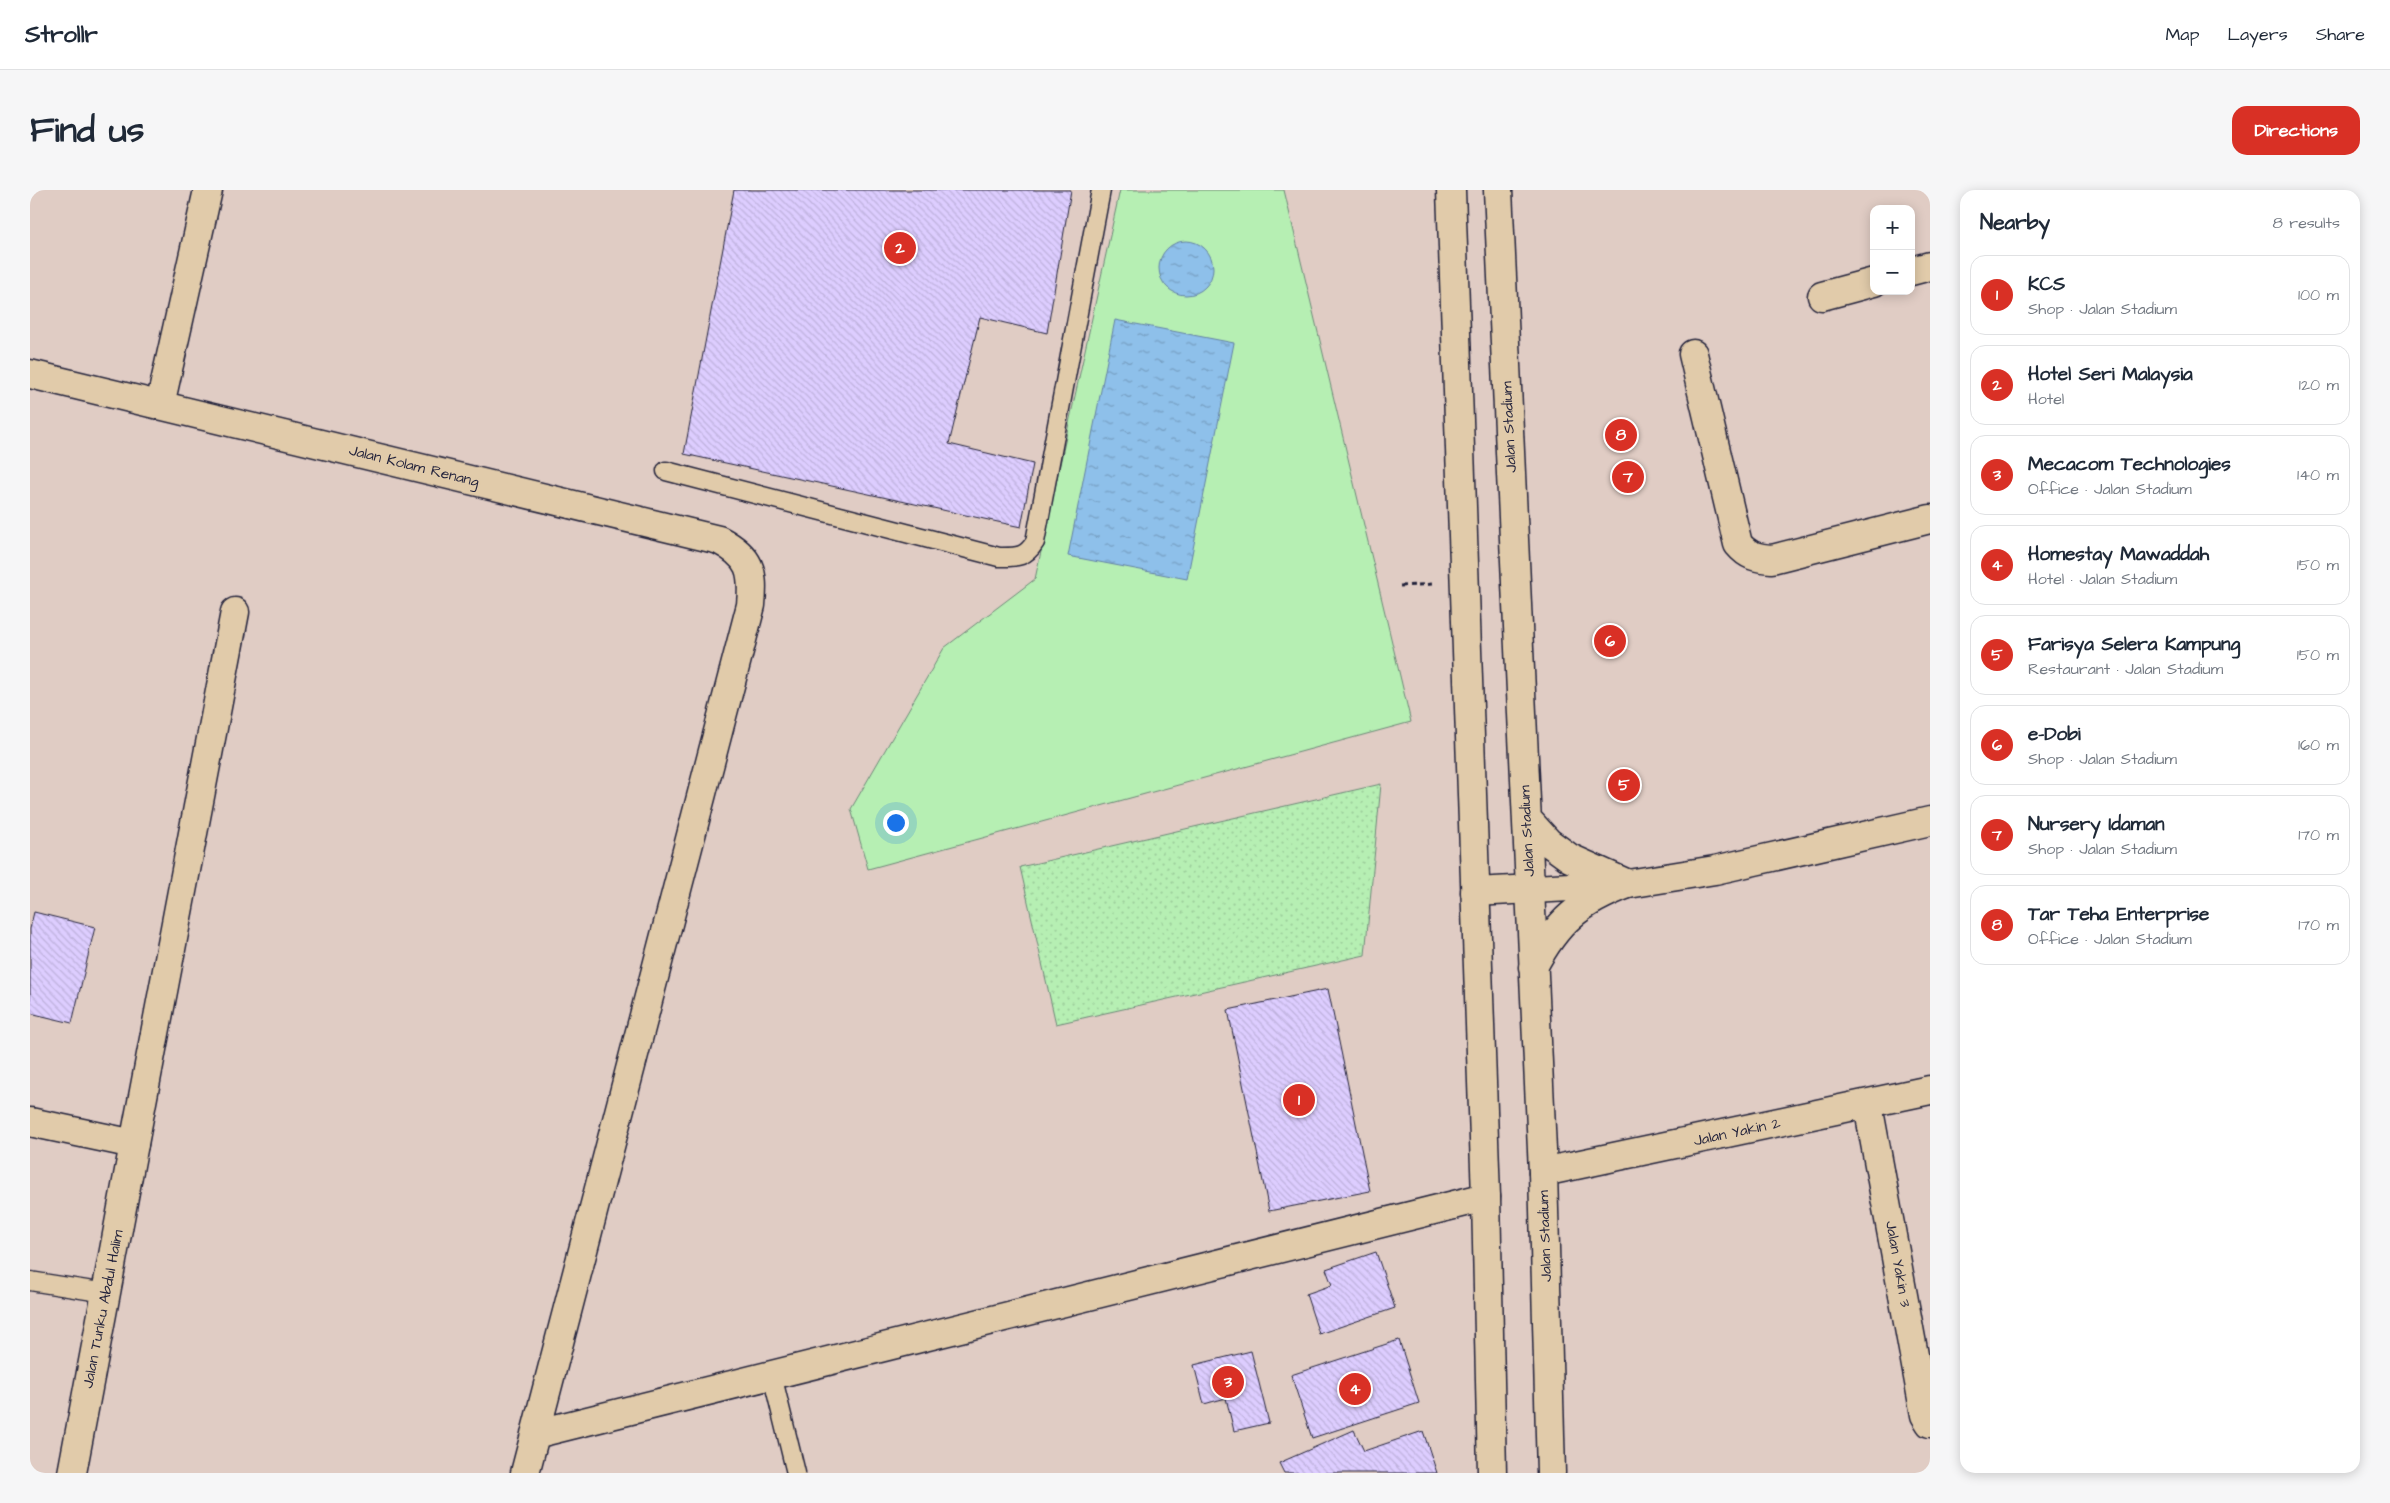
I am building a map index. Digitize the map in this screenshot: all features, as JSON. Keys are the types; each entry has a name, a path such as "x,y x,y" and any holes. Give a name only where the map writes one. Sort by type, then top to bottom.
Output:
{"street":[{"path":"160,405 208,190"},
{"path":"1451,190 1486,1197 1492,1473"},
{"name":"Jalan Stadium","path":"1498,190 1543,1172 1551,1473"},
{"path":"1915,271 1930,266"},
{"path":"1822,296 1870,283"},
{"path":"1693,354 1738,544 1746,553 1757,558 1772,559 1930,519"},
{"name":"Jalan Kolam Renang","path":"30,374 719,540 737,549 747,563 753,581 751,606 524,1473"},
{"name":"Jalan Tunku Abdul Halim","path":"72,1473 235,612"},
{"path":"1527,819 1548,842 1570,858 1628,884"},
{"path":"1475,892 1628,884 1715,870 1930,821"},
{"path":"1534,967 1546,943 1561,922 1574,911 1604,893 1628,884"},
{"name":"Jalan Yakin 2","path":"1543,1172 1868,1105 1930,1090"},
{"name":"Jalan Yakin 3","path":"1868,1105 1925,1415 1930,1423"},
{"path":"30,1122 134,1144"},
{"path":"535,1434 1486,1197"}],"lane":[{"path":"666,471 999,557 1016,557 1028,552 1035,542 1101,190"},
{"path":"30,1281 106,1293"},
{"path":"772,1375 796,1473"}],"path":[{"path":"1400,586 1434,584"}],"green space":[{"path":"1120,190 1284,190 1411,722 868,869 851,809 944,648 1035,579"},
{"path":"1381,784 1365,955 1056,1024 1020,867"}],"water":[{"path":"1181,241 1191,241 1201,245 1209,253 1213,268 1209,283 1201,291 1191,295 1181,295 1171,291 1163,283 1159,273 1159,263 1163,253 1171,245"},
{"path":"1115,320 1234,343 1187,579 1068,556"}],"building":[{"path":"734,190 1071,190 1047,333 980,317 949,444 1033,464 1021,527 684,454"},
{"path":"34,912 95,927 72,1023 30,1013 30,929"},
{"path":"1328,989 1370,1191 1269,1211 1228,1010"},
{"path":"1376,1252 1395,1308 1319,1334 1306,1294 1332,1285 1326,1269"},
{"path":"1399,1340 1419,1403 1312,1438 1291,1375"},
{"path":"1251,1351 1269,1423 1234,1431 1226,1398 1204,1404 1194,1365"},
{"path":"1354,1430 1364,1451 1423,1431 1437,1473 1284,1473 1279,1463"}],"place":[{"name":"Hotel Seri Malaysia","path":"900,248"},
{"name":"Tar Teha Enterprise","path":"1621,435"},
{"name":"Nursery Idaman","path":"1628,477"},
{"name":"e-Dobi","path":"1610,641"},
{"name":"Farisya Selera Kampung","path":"1624,785"},
{"name":"KCS","path":"1299,1100"},
{"name":"Mecacom Technologies","path":"1228,1382"},
{"name":"Homestay Mawaddah","path":"1355,1389"}]}
